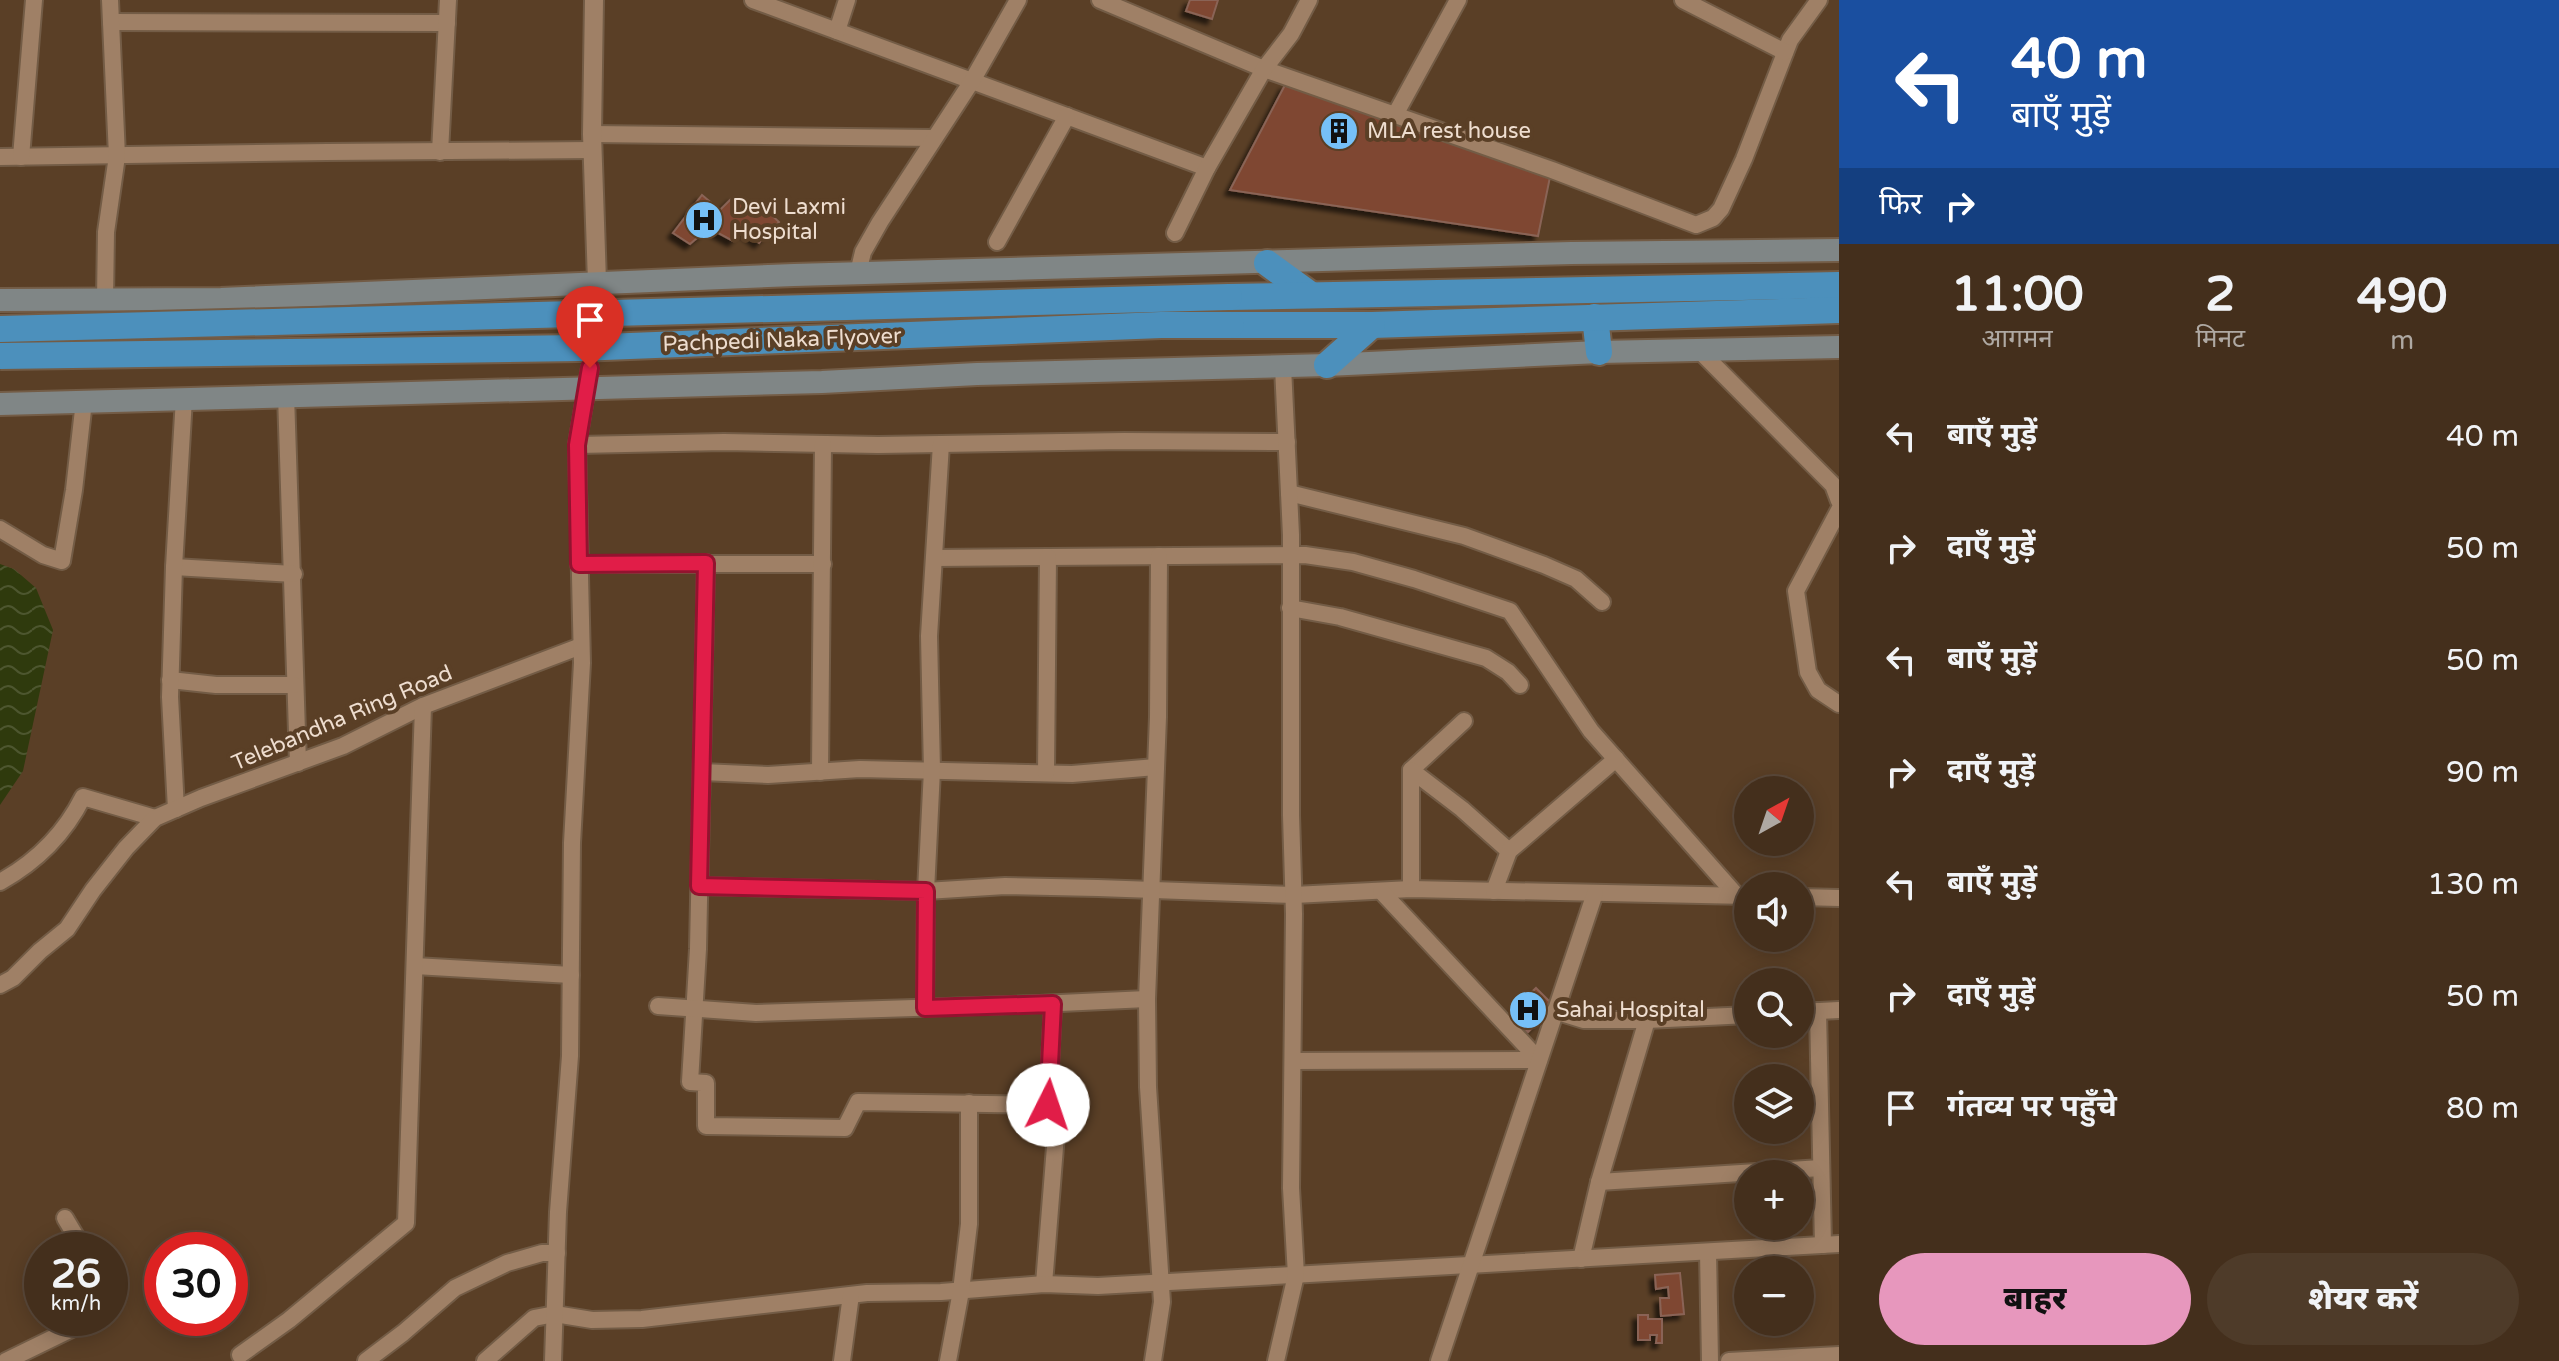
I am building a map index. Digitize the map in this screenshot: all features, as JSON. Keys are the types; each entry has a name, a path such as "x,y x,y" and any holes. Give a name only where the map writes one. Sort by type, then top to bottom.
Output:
{"highway":[{"path":"1267,263 1311,295"},
{"name":"Pachpedi Naka Flyover","path":"0,329 1311,295 1839,285"},
{"name":"Pachpedi Naka Flyover","path":"0,356 579,348 1161,325 1372,325 1839,310"},
{"path":"1595,317 1599,352"},
{"path":"1327,365 1372,325"}],"main road":[{"path":"0,300 221,299 596,289 858,273 1572,253 1839,250"},
{"path":"0,404 467,392 588,377 822,382 977,374 1283,367 1599,352 1839,347"}],"street":[{"path":"21,157 34,0"},
{"path":"105,300 106,232 117,156 110,0"},
{"path":"440,152 448,0"},
{"path":"594,0 592,142 596,289"},
{"path":"753,0 1207,168"},
{"path":"837,31 847,0"},
{"path":"858,273 863,252 972,81 1018,0"},
{"path":"1100,0 1264,69 1552,170 1696,225 1713,218 1721,209 1790,40 1819,0"},
{"path":"1175,233 1207,168 1264,69 1291,34 1309,0"},
{"path":"1395,115 1458,0"},
{"path":"1683,0 1785,52"},
{"path":"111,22 447,23"},
{"path":"997,242 1067,116"},
{"path":"0,157 440,152 592,142 934,138"},
{"path":"1698,349 1833,485 1839,501"},
{"path":"1276,1361 1296,1275 1291,1188 1294,895 1291,557 1283,367"},
{"path":"553,1361 570,1056 572,843 581,646 577,445 588,377"},
{"path":"286,395 298,763"},
{"path":"176,809 170,680 184,398"},
{"path":"0,529 43,555 62,561 84,401"},
{"path":"577,445 1287,442"},
{"path":"820,772 823,444"},
{"path":"925,1008 926,891 932,770 929,636 941,444"},
{"path":"1289,493 1464,536 1576,579 1602,602"},
{"path":"1839,510 1796,591 1808,672 1818,690 1839,704"},
{"path":"934,558 1305,555 1353,562 1510,611 1591,731 1734,887"},
{"path":"1153,1361 1162,1302 1148,1087 1147,999 1153,890 1159,556"},
{"path":"1046,773 1048,557"},
{"path":"706,563 699,886 690,1082 706,1083 706,1126 845,1128 858,1102 1048,1105"},
{"path":"579,564 823,564"},
{"path":"174,567 294,574"},
{"path":"1290,608 1353,620 1486,658 1508,672 1520,685"},
{"name":"Telebandha Ring Road","path":"0,985 13,978 67,929 109,869 155,818 343,746 423,706 581,646"},
{"path":"170,680 216,685 294,685"},
{"path":"240,1355 289,1320 406,1223 423,706"},
{"path":"1411,889 1411,770 1464,721"},
{"path":"1494,891 1509,851 1616,759"},
{"path":"702,772 768,775 932,770 1072,774 1156,767"},
{"path":"1411,770 1462,809 1509,851"},
{"path":"0,882 27,865 46,847 72,820 83,797 155,818"},
{"path":"699,886 926,891 1005,886 1294,895 1411,889 1734,896"},
{"path":"1381,891 1539,1060"},
{"path":"1439,1361 1595,893"},
{"path":"1814,897 1839,898"},
{"path":"415,966 571,975"},
{"path":"658,1006 756,1013 1147,999"},
{"path":"1044,1284 1057,1122 1048,1105 1053,1004"},
{"path":"1814,1011 1839,1010"},
{"path":"1555,1011 1584,1020 1734,1016"},
{"path":"485,1361 534,1318 555,1314 592,1320 642,1319 851,1295 1044,1284 1098,1286 1160,1283 1831,1245 1821,1168 1818,1011"},
{"path":"1581,1259 1599,1182 1647,1020"},
{"path":"1293,1061 1539,1060"},
{"path":"948,1361 969,1224 969,1103"},
{"path":"1599,1182 1821,1168"},
{"path":"65,1218 73,1232"},
{"path":"1708,1252 1710,1361"},
{"path":"366,1361 455,1288 507,1263 542,1253 557,1253"},
{"path":"842,1361 851,1295"},
{"path":"6,1361 57,1336"},
{"path":"1729,1361 1813,1359 1839,1355"}],"water":[{"path":"0,564 14,569 36,588 53,630 23,771 0,805"}],"building":[{"path":"1190,0 1218,0 1212,19 1186,11"},
{"name":"MLA rest house","path":"1285,85 1550,177 1538,236 1230,190"},
{"path":"702,195 720,210 733,197 747,207 755,200 779,222 759,243 743,230 733,241 709,228 690,244 673,233"},
{"path":"1536,988 1554,1006 1528,1032 1510,1013"},
{"path":"1680,1273 1684,1314 1661,1316 1660,1298 1669,1298 1668,1287 1656,1289 1655,1275"},
{"path":"1638,1315 1662,1319 1662,1343 1656,1343 1657,1335 1650,1335 1650,1340 1638,1340"}],"tunnel":[{"path":"591,354 596,296"}],"place":[{"name":"MLA rest house","path":"1339,131"},
{"name":"Devi Laxmi Hospital","path":"704,220"},
{"name":"Sahai Hospital","path":"1528,1010"}],"route":[{"path":"590,368 577,445 579,564 706,563 699,886 926,891 925,1008 1053,1004 1048,1105"}]}
